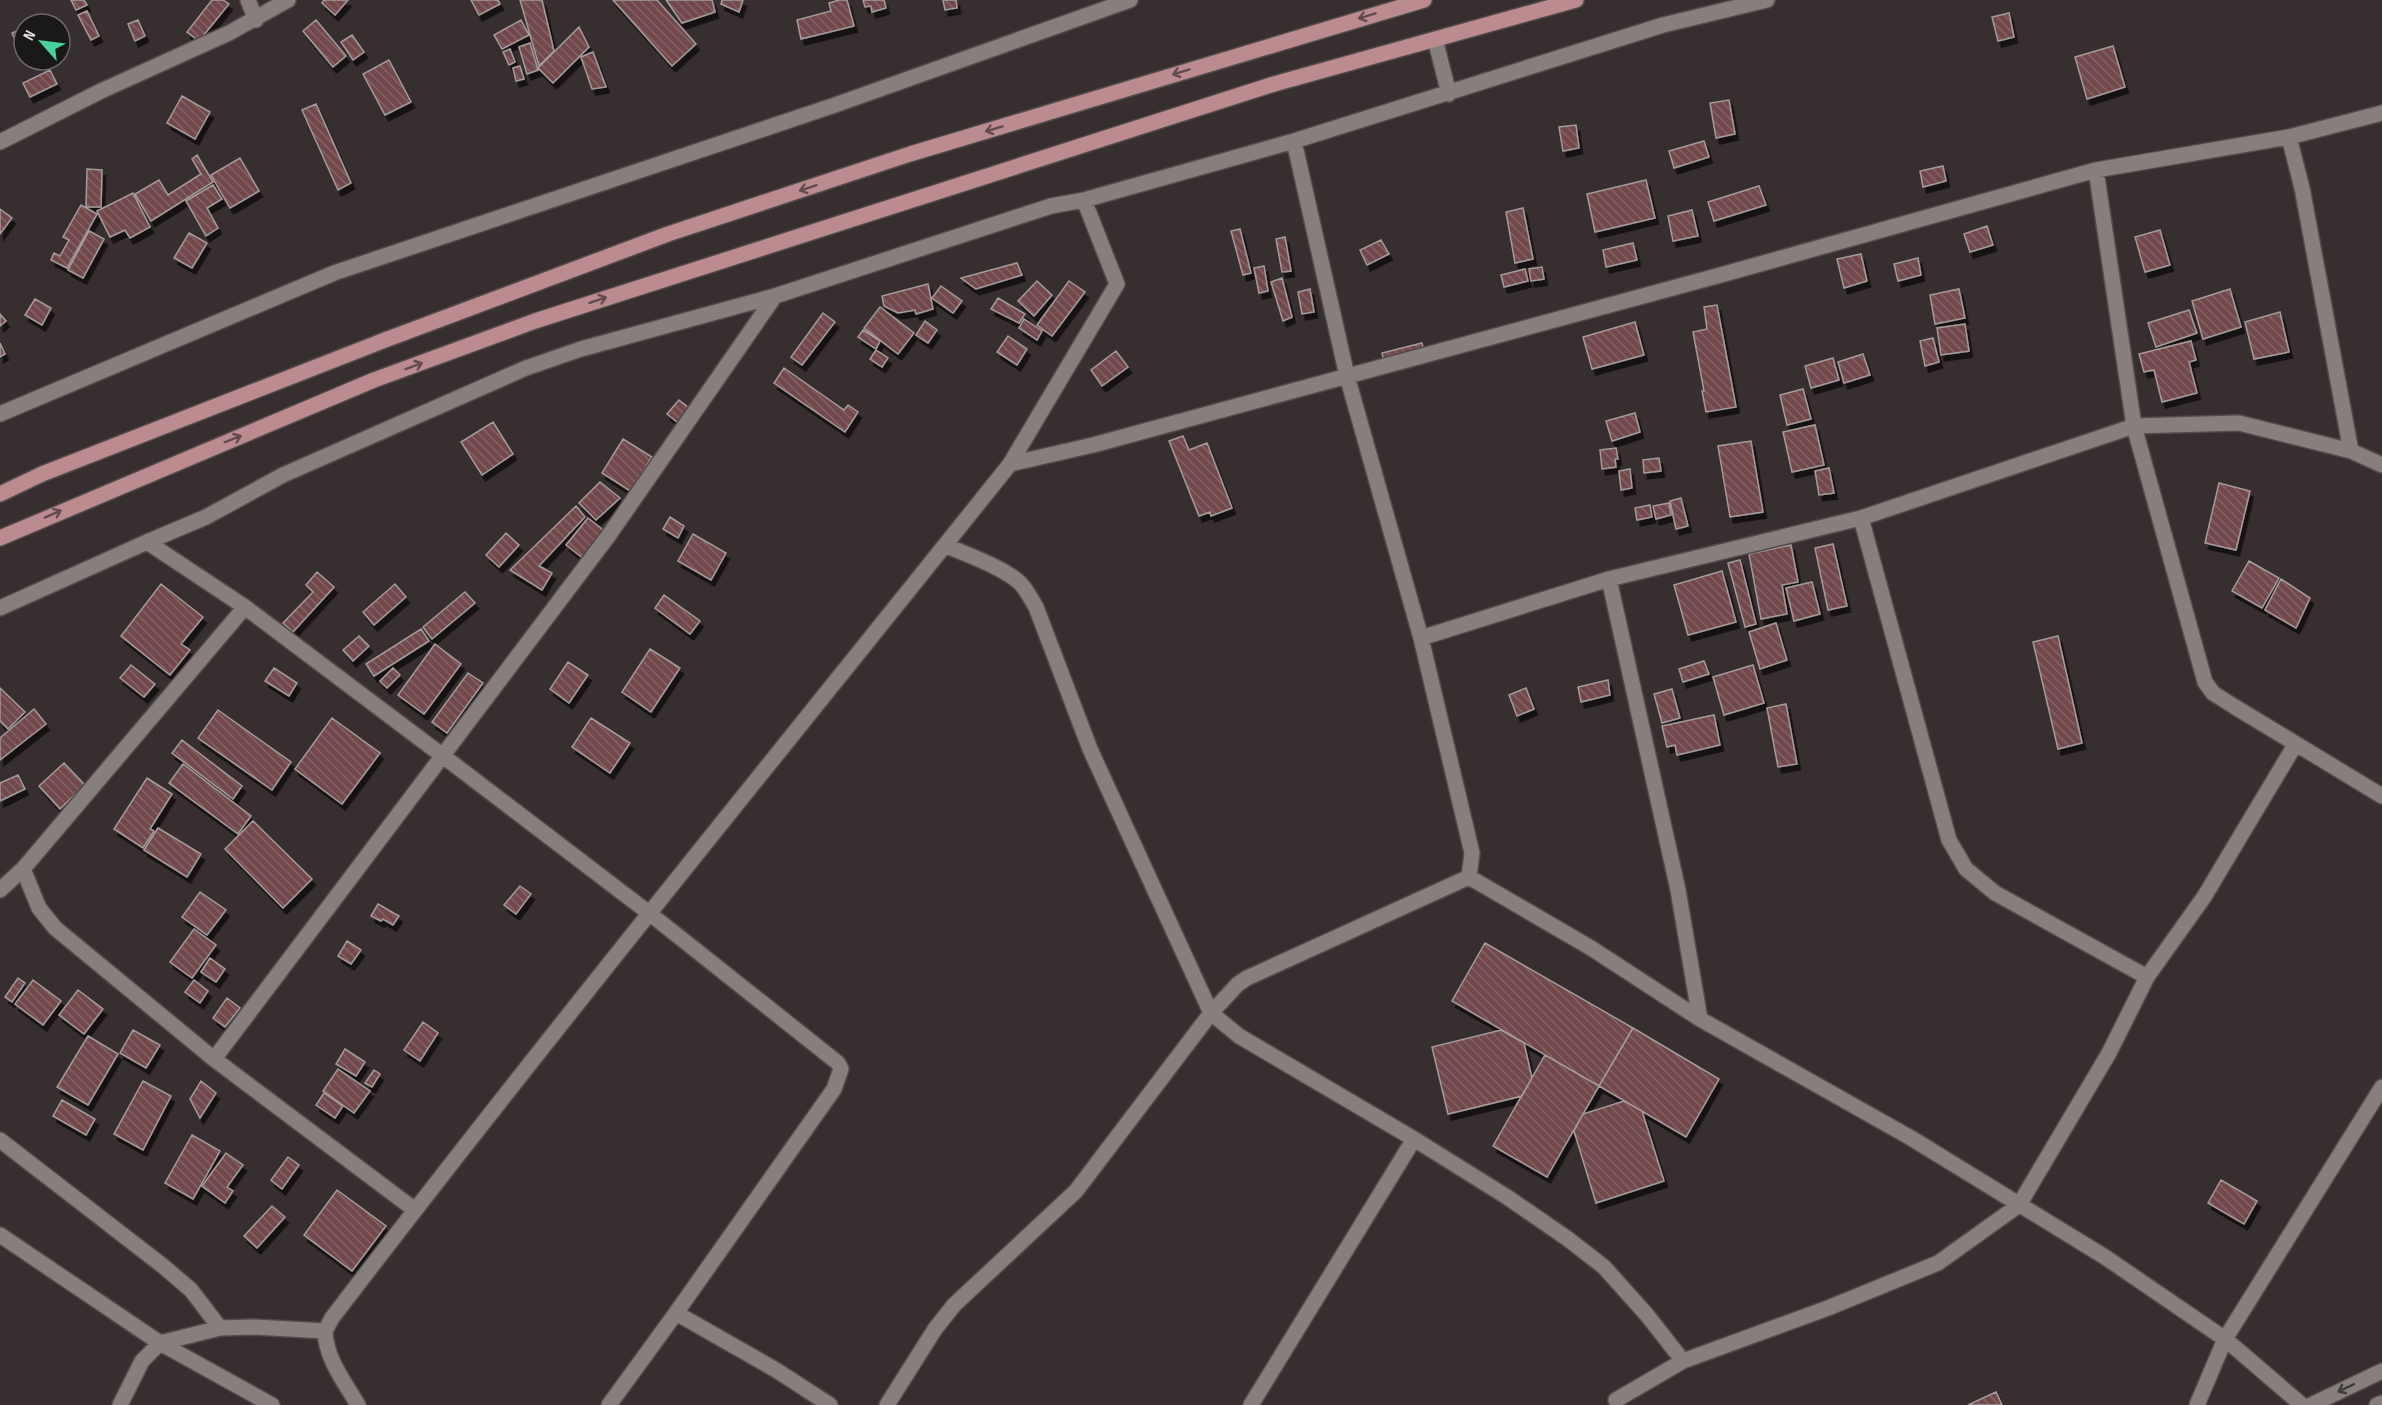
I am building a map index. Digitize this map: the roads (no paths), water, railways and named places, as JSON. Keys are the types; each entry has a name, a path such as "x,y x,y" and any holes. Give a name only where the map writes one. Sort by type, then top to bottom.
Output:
{"main road":[{"path":"0,494 42,474 385,340 668,234 910,154 1424,0"},
{"path":"0,538 374,380 535,321 1274,84 1576,0"}],"street":[{"path":"249,0 256,20"},
{"path":"0,142 101,91 256,20 288,0"},
{"path":"0,414 334,273 835,105 1130,0"},
{"path":"0,608 206,517 283,475 526,368 581,349 775,296 1051,206 1084,200 1294,141 1664,25 1767,0"},
{"path":"1435,39 1449,94"},
{"path":"1010,464 1104,442 2096,170 2289,137 2382,113"},
{"path":"2289,137 2302,188 2351,451"},
{"path":"1294,141 1347,376 1421,638 1472,853 1469,877"},
{"path":"2096,170 2134,426 2205,682 2213,693 2382,796"},
{"path":"358,1405 326,1347 326,1331 332,1318 649,913 1010,464 1117,284 1084,200"},
{"path":"214,1059 609,535 775,296"},
{"path":"1421,638 1609,579 1861,518 2134,426 2239,423 2351,451 2382,465"},
{"path":"1861,518 1949,840 1966,869 1995,893 2147,976"},
{"path":"147,542 244,607 443,756 649,913 838,1063 841,1069 834,1089 609,1405"},
{"path":"945,545 1011,576 1029,594 1090,749 1211,1013 1239,1036 1414,1139 1516,1203 1568,1239 1604,1267 1647,1315 1683,1361"},
{"path":"1609,579 1678,890 1700,1019"},
{"path":"0,890 23,869 244,607"},
{"path":"1613,1403 1683,1361 1828,1308 1938,1263 2019,1205 2109,1053 2147,976 2204,897 2295,745"},
{"path":"23,869 39,908 55,928 214,1059 415,1210"},
{"path":"887,1405 930,1337 954,1305 1076,1191 1211,1013 1238,984 1469,877"},
{"path":"1469,877 1495,890 1591,948 1700,1019 1911,1138 2105,1257 2225,1339 2301,1405"},
{"path":"2197,1405 2225,1339 2382,1087"},
{"path":"1251,1405 1414,1139"},
{"path":"0,1140 163,1266 191,1290 220,1328"},
{"path":"0,1235 160,1343 272,1405"},
{"path":"676,1313 776,1370 830,1405"},
{"path":"120,1405 142,1361 160,1343 220,1328 253,1326 326,1331"},
{"path":"2310,1405 2382,1371"},
{"path":"2377,1405 2382,1403"}]}
